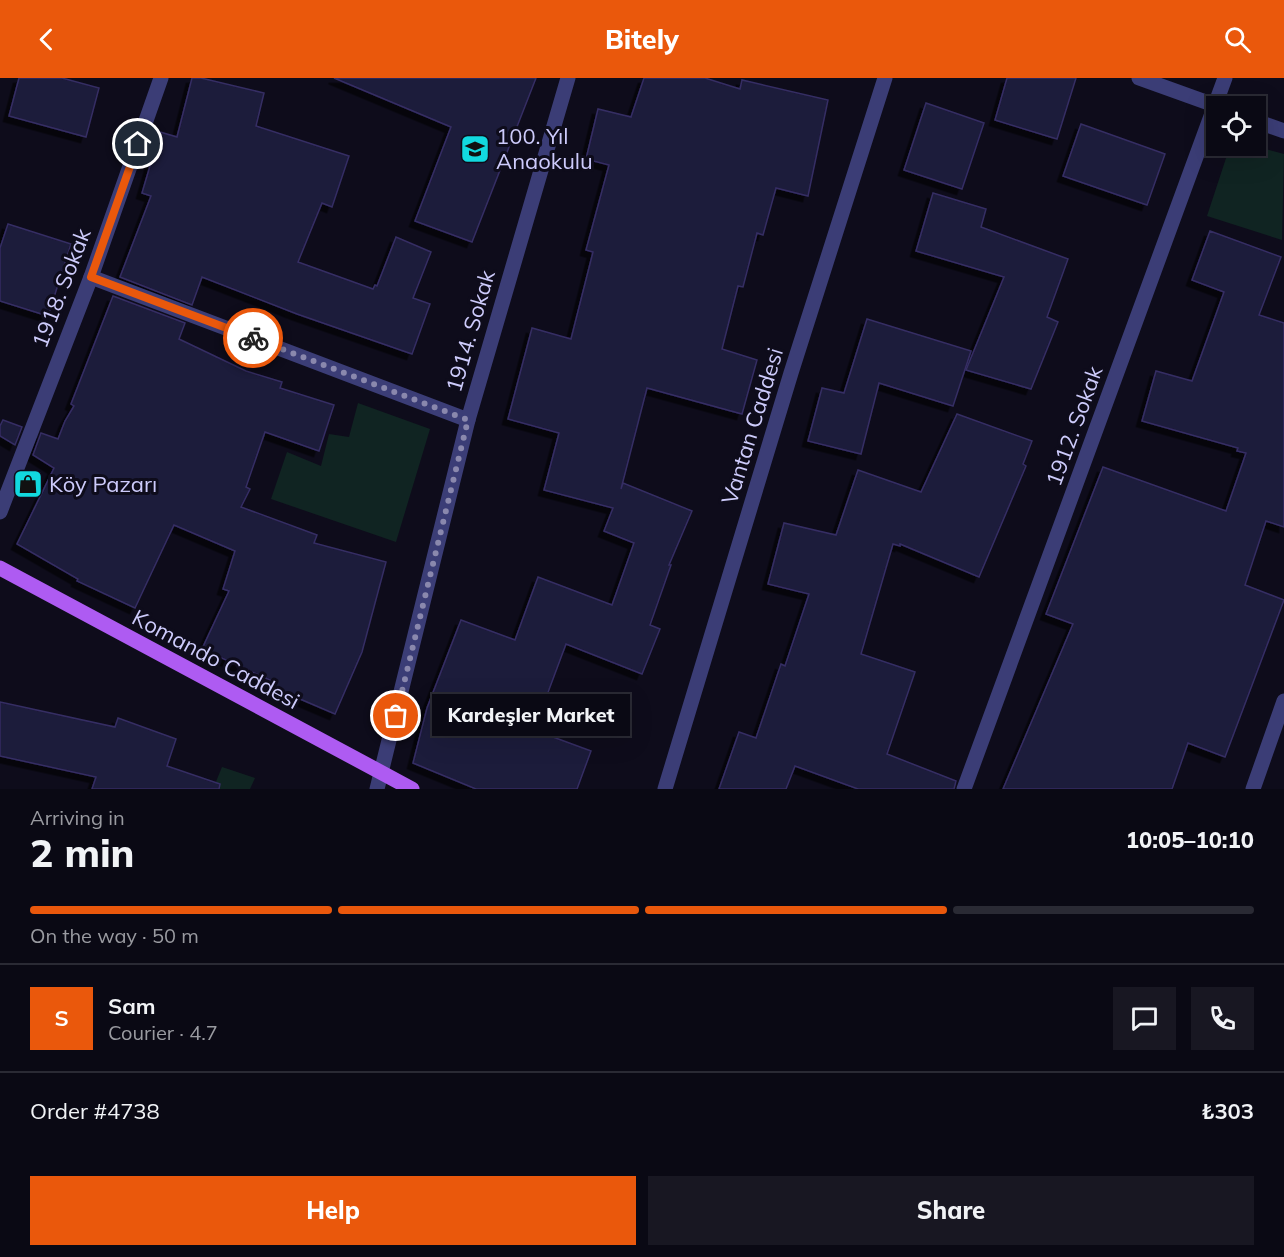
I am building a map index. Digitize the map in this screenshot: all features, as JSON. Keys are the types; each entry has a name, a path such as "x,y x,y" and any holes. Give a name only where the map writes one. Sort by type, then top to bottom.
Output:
{"main road":[{"name":"Komando Caddesi","path":"0,568 412,789"}],"street":[{"name":"1918. Sokak","path":"0,512 91,277 161,78"},
{"name":"1914. Sokak","path":"376,789 468,420 568,78"},
{"name":"Vantan Caddesi","path":"665,789 791,373 885,78"},
{"path":"1139,78 1206,102"},
{"name":"1912. Sokak","path":"1219,96 1225,78"},
{"path":"1266,125 1284,132"},
{"name":"1912. Sokak","path":"964,789 1206,133"},
{"path":"91,277 468,420"},
{"path":"1253,789 1284,701"}],"green space":[{"path":"1266,149 1284,154 1282,240 1207,216 1227,156 1266,156"},
{"path":"358,403 430,429 396,542 271,499 287,452 321,466 329,434 349,437"},
{"path":"222,767 255,778 250,789 213,789"}],"building":[{"path":"19,78 62,78 99,88 86,137 9,116"},
{"path":"192,78 201,78 264,93 256,126 349,156 332,207 322,203 298,262 373,289 375,285 377,286 396,237 431,252 413,298 430,304 412,354 297,314 202,277 192,305 120,277 151,196 142,193 160,132 177,137"},
{"name":"100. Yıl Anaokulu","path":"334,78 536,78 472,242 415,221 451,127"},
{"path":"644,78 705,78 740,89 742,80 828,100 808,196 776,188 763,235 757,233 743,287 738,286 722,349 757,360 742,414 647,388 621,489 623,483 692,511 669,565 671,565 650,625 660,629 642,674 566,644 534,730 591,751 577,789 476,789 413,763 427,708 461,620 515,640 538,577 612,605 634,543 604,531 613,508 544,490 559,433 508,419 532,328 571,339 593,252 586,250 609,165 586,159 598,109 631,117"},
{"path":"1007,78 1076,78 1057,139 995,120"},
{"path":"926,103 984,123 962,189 904,170"},
{"path":"1081,124 1165,154 1147,205 1063,176"},
{"path":"933,193 986,209 981,227 1068,259 1047,317 1058,322 1031,389 966,370 1004,277 916,251"},
{"path":"8,224 71,244 48,316 0,301 0,248"},
{"path":"1210,231 1281,257 1259,315 1284,323 1284,527 1266,521 1245,585 1284,600 1225,757 1188,743 1172,789 1003,789 1073,624 1046,614 1103,467 1226,511 1246,453 1237,451 1238,448 1142,421 1156,371 1192,381 1224,292 1192,280"},
{"path":"113,296 185,323 179,339 246,371 282,382 280,388 334,405 319,451 265,432 246,487 250,489 241,507 317,535 314,543 386,562 362,652 335,714 272,687 274,682 202,649 229,591 223,589 235,551 174,525 135,608 77,581 78,579 17,544 54,468 33,455 41,433 58,439 74,406 71,404"},
{"path":"867,319 971,351 953,406 879,383 861,454 808,441 822,388 844,393"},
{"path":"957,414 1032,441 1023,464 1026,466 979,577 900,544 900,546 893,544 861,654 915,672 887,754 956,781 954,789 858,789 795,766 786,789 719,789 739,732 756,738 781,664 785,666 809,594 768,584 784,523 836,535 858,470 921,492"},
{"path":"3,420 22,427 15,445 0,436 0,426"},
{"path":"0,702 115,727 118,718 176,739 167,766 220,784 219,789 92,789 96,777 0,756"}],"way so far":[{"path":"253,338 468,420 396,716"}],"place":[{"name":"100. Yıl Anaokulu","path":"475,149"},
{"name":"Köy Pazarı","path":"28,484"},
{"name":"Kardeşler Market","path":"396,716"}],"route":[{"path":"138,144 91,277 253,338"}]}
